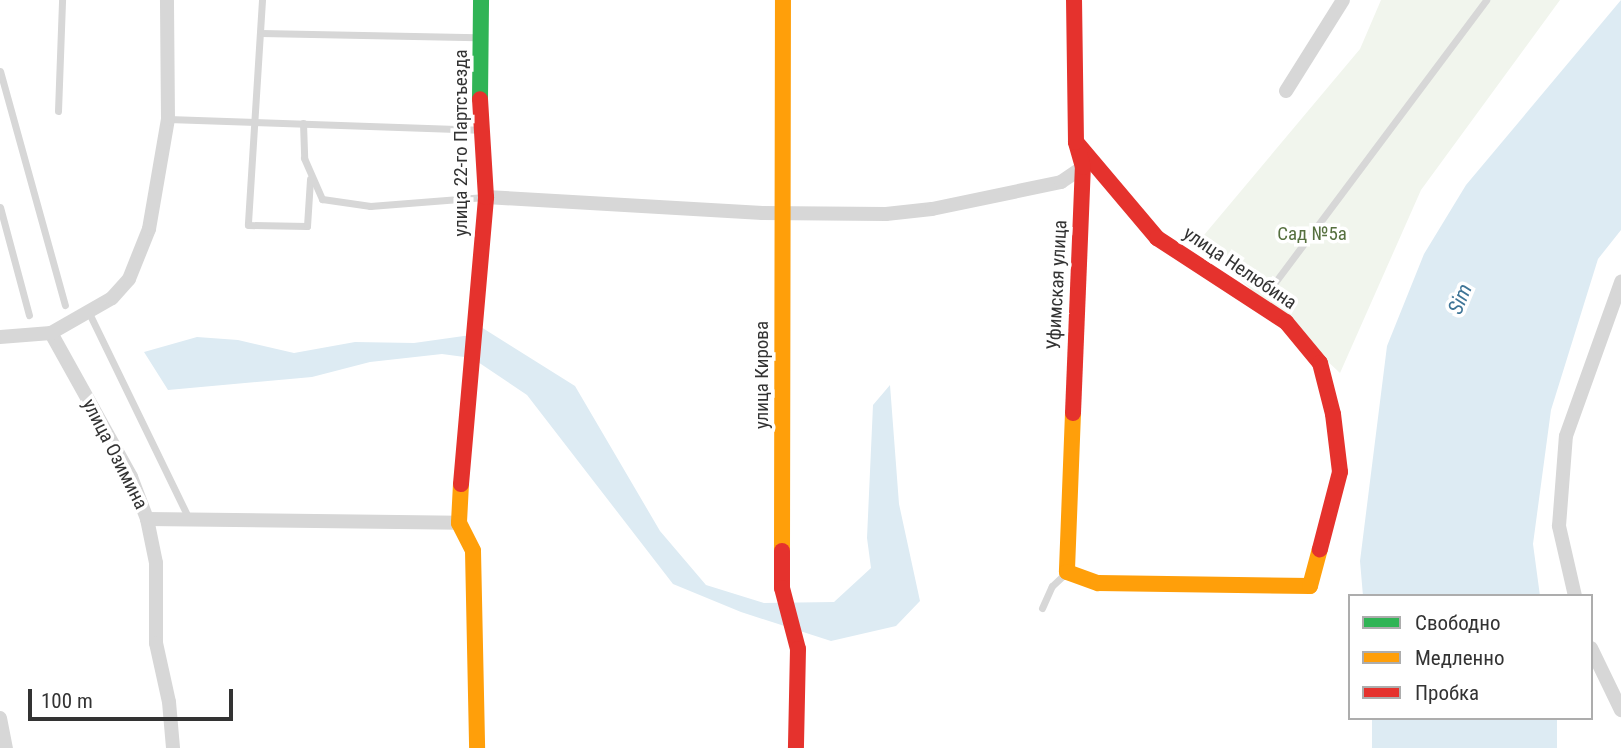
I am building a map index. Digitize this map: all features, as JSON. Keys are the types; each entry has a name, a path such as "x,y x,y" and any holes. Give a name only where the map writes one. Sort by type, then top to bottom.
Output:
{"street":[{"path":"0,337 51,333 113,298 133,271 149,229 167,119 167,0"},
{"name":"улица 22-го Партсъезда","path":"459,523 468,367 486,197 480,130 481,0"},
{"name":"улица Кирова","path":"783,0 782,588 798,649 796,748"},
{"name":"Уфимская улица","path":"1067,572 1083,167 1076,142 1074,0"},
{"path":"1286,91 1343,0"},
{"name":"улица Нелюбина","path":"1067,572 1098,583 1310,586 1340,472 1334,414 1320,363 1286,321 1157,238 1076,142"},
{"path":"486,197 886,214 932,209 1061,181 1083,167"},
{"path":"1574,594 1559,526 1566,436 1621,282"},
{"name":"улица Озимина","path":"51,333 131,477 147,519 156,564 156,643 169,702 173,748"},
{"path":"147,519 188,517 459,523 473,551 477,748"},
{"path":"1593,652 1621,710"},
{"path":"0,718 6,748"}],"lane":[{"path":"58,111 62,0"},
{"path":"262,0 257,122 248,225 307,226 310,179 303,123"},
{"path":"1273,285 1486,0"},
{"path":"261,33 481,37"},
{"path":"0,71 65,306"},
{"path":"167,119 480,130"},
{"path":"310,179 322,199 338,205 394,206 486,197"},
{"path":"0,207 29,315"},
{"path":"89,313 188,517"},
{"path":"1042,608 1052,586 1067,572"}],"green space":[{"name":"Сад №5а","path":"1381,0 1560,0 1421,190 1340,373 1199,241 1360,49"}],"water":[{"name":"Sim","path":"1621,0 1621,230 1598,259 1551,410 1533,544 1540,594 1363,594 1360,561 1387,346 1424,254 1466,185"},
{"path":"481,327 575,386 660,531 706,585 764,603 834,602 871,568 867,538 873,405 890,385 899,504 920,601 896,626 831,641 741,612 673,584 527,395 472,358 442,354 370,362 312,377 168,390 144,352 197,337 238,340 294,353 355,342 414,343 478,334"},
{"path":"1372,720 1557,720 1557,748 1372,748"}],"traffic: fast":[{"path":"480,99 481,0"}],"traffic: slow":[{"path":"782,551 783,0"},
{"path":"1073,413 1067,572 1098,583 1310,586 1320,549"},
{"path":"461,484 459,523 473,551 477,748"}],"traffic: jam":[{"path":"1073,413 1083,167 1076,142 1074,0"},
{"path":"461,484 486,197 480,99"},
{"path":"1076,142 1157,238 1286,322 1320,363 1333,414 1340,472 1320,549"},
{"path":"782,551 782,588 798,649 796,748"}]}
